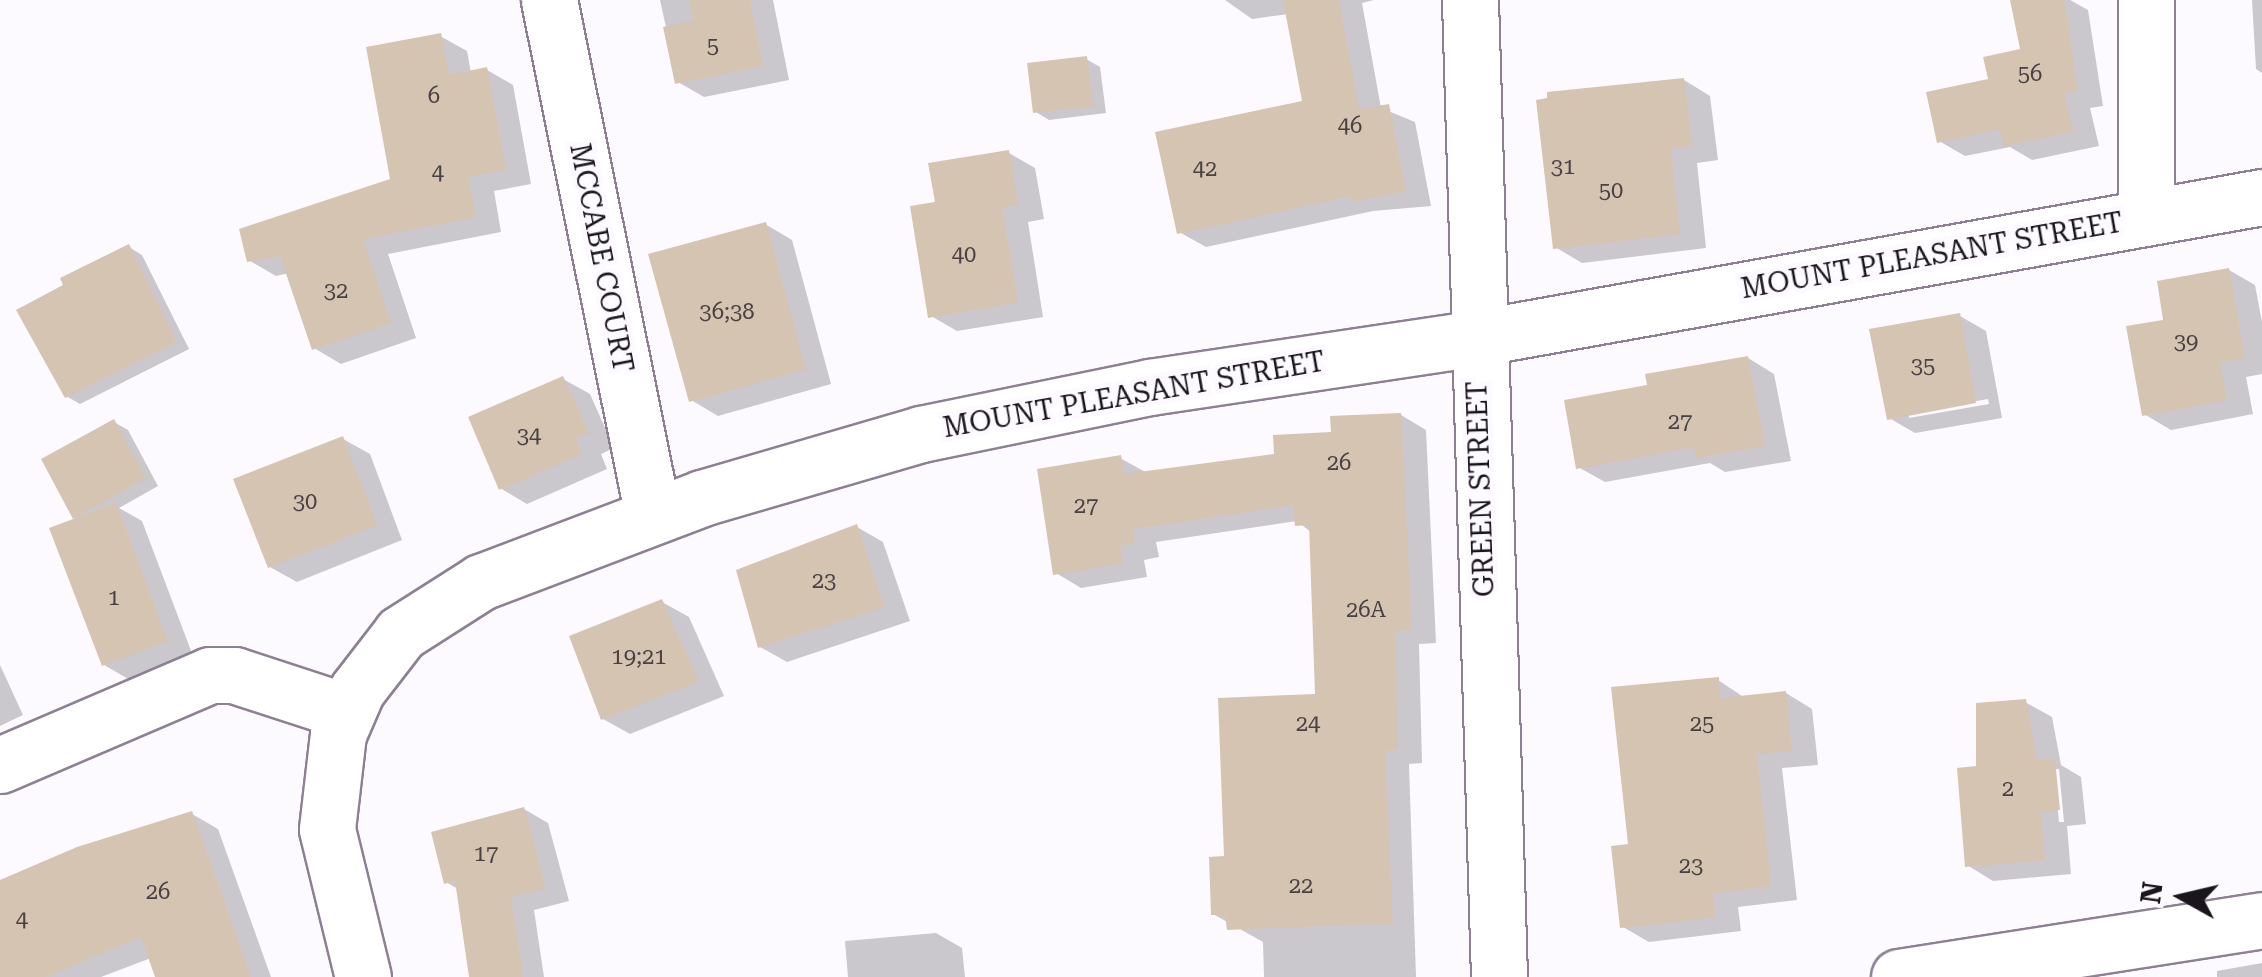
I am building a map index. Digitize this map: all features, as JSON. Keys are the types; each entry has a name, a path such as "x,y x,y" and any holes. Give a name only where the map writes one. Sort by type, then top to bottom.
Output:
{"street":[{"name":"MCCABE COURT","path":"549,0 653,516"},
{"name":"GREEN STREET","path":"1470,0 1476,338 1499,977"},
{"path":"2146,0 2146,217"},
{"name":"MOUNT PLEASANT STREET","path":"363,977 327,828 332,757 347,712 385,650 439,604 653,516 921,434 1150,387 1476,338 2262,197"},
{"path":"0,766 210,675 234,675 347,712"},
{"path":"1900,977 2262,920"}],"building":[{"path":"689,0 750,0 763,66 675,84 663,27 693,21"},
{"path":"1283,0 1339,0 1359,109 1389,104 1406,191 1351,202 1350,196 1177,234 1155,132 1302,101"},
{"path":"2010,0 2064,0 2078,91 2064,93 2073,132 2004,146 1999,129 1937,143 1926,92 1988,79 1983,57 2020,49"},
{"path":"441,33 449,75 487,67 506,170 468,177 476,217 363,239 391,323 312,350 280,256 247,262 239,229 390,179 366,47"},
{"path":"1087,56 1093,106 1033,113 1027,63"},
{"path":"1684,78 1692,146 1671,149 1680,234 1553,249 1536,100 1547,98 1547,92"},
{"path":"1009,150 1018,205 1002,207 1018,302 928,318 910,206 935,202 928,163"},
{"path":"766,222 806,369 689,402 648,254"},
{"path":"129,244 177,342 65,398 16,310 63,285 60,278"},
{"path":"2229,268 2245,358 2220,362 2227,400 2142,416 2126,326 2163,320 2157,281"},
{"path":"1960,313 1976,403 1887,420 1869,329"},
{"path":"1748,356 1765,446 1696,458 1694,447 1576,469 1564,400 1647,385 1645,374"},
{"path":"563,376 589,433 576,439 582,454 499,490 468,417"},
{"path":"1401,413 1412,630 1395,631 1398,750 1385,751 1393,923 1227,930 1225,915 1211,915 1209,857 1224,856 1218,698 1315,694 1309,525 1295,526 1293,505 1132,529 1135,543 1120,546 1123,563 1053,575 1037,469 1121,455 1124,474 1274,454 1273,435 1331,432 1330,416"},
{"path":"114,419 146,478 73,519 41,459"},
{"path":"343,436 377,525 268,568 233,479"},
{"path":"116,503 168,641 102,666 49,528"},
{"path":"857,524 884,607 758,648 736,570"},
{"path":"662,599 699,681 601,720 569,636"},
{"path":"1719,677 1720,698 1786,691 1792,751 1757,754 1771,886 1713,893 1716,917 1620,928 1611,846 1628,844 1611,687"},
{"path":"2026,699 2037,760 2055,759 2060,810 2041,812 2045,860 1965,867 1957,768 1976,766 1976,703"},
{"path":"524,807 546,888 511,897 523,977 469,977 455,881 444,884 431,832"},
{"path":"192,811 251,977 155,977 141,937 45,977 0,977 0,880 77,847"}]}
